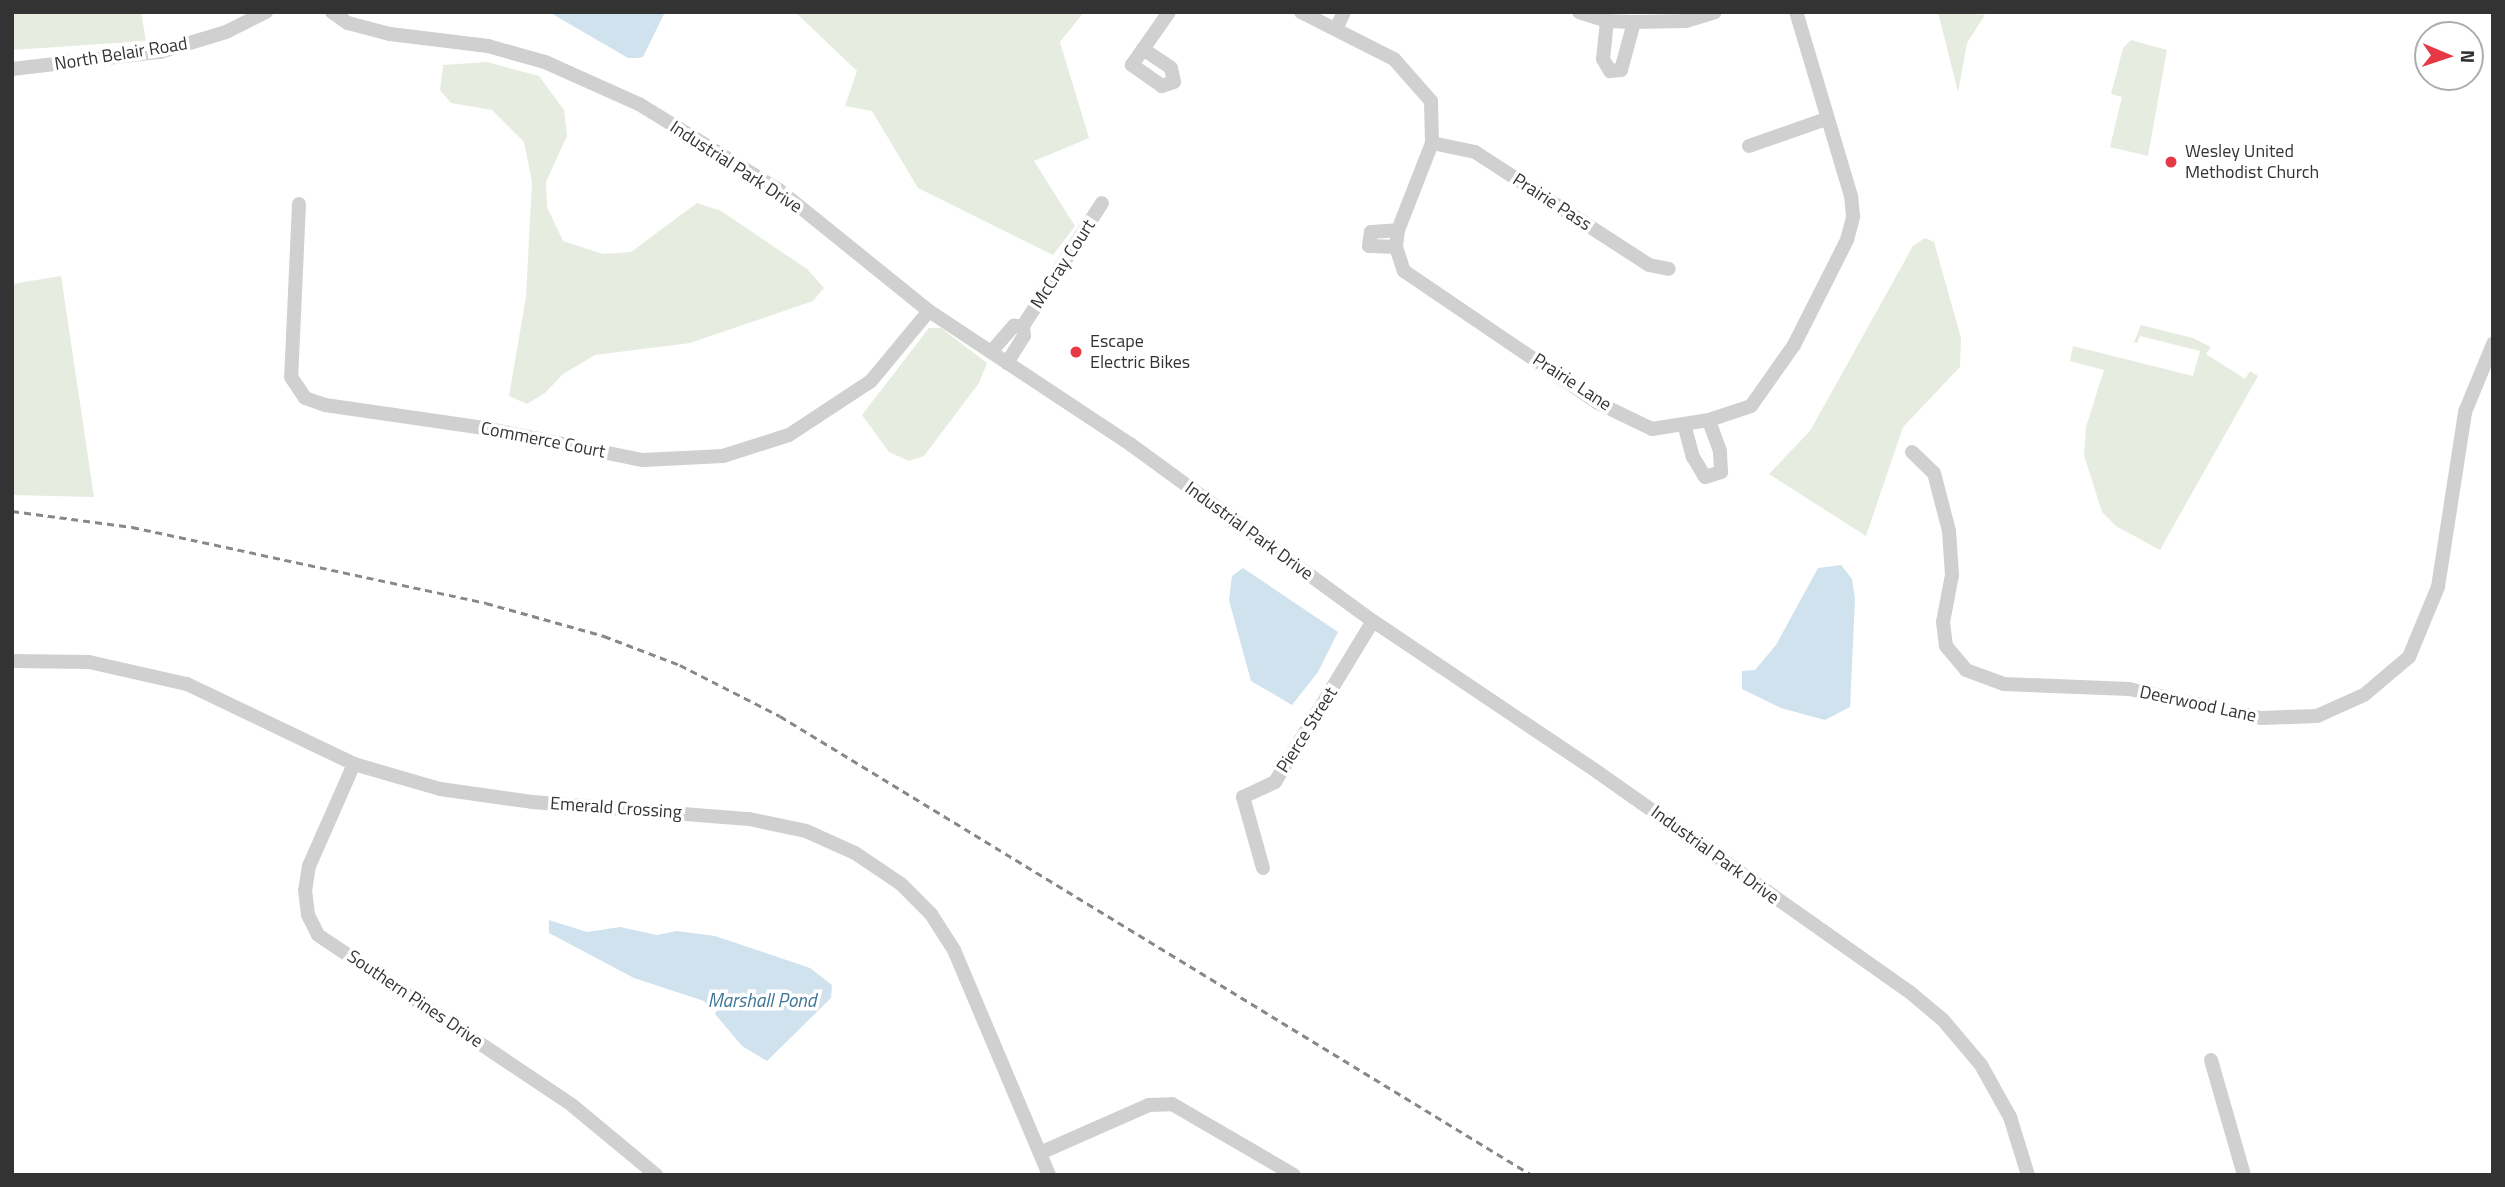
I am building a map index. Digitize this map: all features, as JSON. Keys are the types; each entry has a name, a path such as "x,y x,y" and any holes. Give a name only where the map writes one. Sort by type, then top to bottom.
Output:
{"street":[{"name":"North Belair Road","path":"12,69 160,52 226,33 266,12"},
{"name":"Industrial Park Drive","path":"332,12 348,23 488,46 545,62 639,104 779,190 929,311 1130,444 1373,621 1599,772 1943,1020 1981,1065 1999,1095 2028,1175"},
{"name":"Industrial Park Drive","path":"349,12 370,27"},
{"path":"1143,49 1169,12"},
{"path":"1301,12 1394,59 1430,101 1432,144 1398,230 1396,247 1369,246 1371,232 1398,230"},
{"path":"1336,29 1344,12"},
{"path":"1579,12 1607,21 1634,22 1686,21 1715,12"},
{"name":"Prairie Lane","path":"1396,247 1404,271 1598,403 1652,429 1709,420 1751,406 1794,345 1847,240 1853,217 1851,196 1796,12"},
{"path":"1607,21 1603,59 1610,71 1621,70 1634,22"},
{"path":"1749,146 1826,119"},
{"name":"Prairie Pass","path":"1432,144 1475,152 1649,265 1669,269"},
{"name":"McCray Court","path":"1007,363 1024,336 1023,326 1102,203"},
{"name":"Commerce Court","path":"299,204 291,377 305,398 325,405 484,428 643,460 723,456 789,435 871,381 929,311"},
{"name":"McCray Court","path":"991,352 1014,326 1023,326"},
{"name":"Deerwood Lane","path":"1912,452 1934,473 1943,508 1952,575 1943,622 1946,646 1966,670 2004,684 2129,689 2261,718 2317,716 2364,695 2409,657 2438,587 2465,412 2493,344"},
{"path":"1685,424 1693,457 1705,477 1721,472 1720,451 1709,420"},
{"name":"Pierce Street","path":"1264,868 1243,797 1275,782 1373,621"},
{"name":"Emerald Crossing","path":"12,661 89,662 187,684 354,764 473,794 749,818 806,831 855,853 901,884 931,914 954,950 1049,1175"},
{"name":"Southern Pines Drive","path":"354,764 309,866 305,890 308,915 318,935 573,1106 656,1175"},
{"path":"2211,1060 2244,1175"},
{"path":"1040,1153 1149,1105 1172,1104 1294,1175"}],"shaded area":[{"path":"12,12 141,12 146,41 12,50"},
{"path":"795,12 1084,12 1060,42 1089,138 1034,161 1075,226 1053,255 918,188 872,111 845,106 857,71"},
{"path":"1938,12 1985,15 1967,43 1958,92"},
{"path":"2131,40 2167,50 2148,156 2110,147 2122,97 2111,94 2123,48"},
{"path":"487,62 539,76 564,110 567,136 546,182 547,207 563,241 603,254 631,252 697,203 721,211 807,269 824,288 813,301 690,343 595,355 563,374 545,393 527,404 509,396 526,297 532,182 524,142 492,110 451,103 440,90 443,65"},
{"path":"1925,238 1934,242 1961,338 1960,367 1903,427 1866,536 1769,474 1810,431 1913,246"},
{"path":"61,276 94,497 12,495 12,284"},
{"path":"2141,325 2193,338 2211,347 2206,354 2245,379 2250,371 2258,376 2160,550 2116,526 2102,512 2084,455 2086,427 2104,370 2070,361 2073,346 2193,376 2200,351 2140,336 2137,343 2134,342"},
{"path":"929,328 941,328 987,363 979,383 924,456 909,461 889,452 862,415"}],"water":[{"path":"549,12 665,12 643,57 628,58"},
{"path":"1841,565 1852,579 1855,599 1850,707 1825,720 1781,708 1742,689 1742,671 1755,670 1776,645 1818,568"},
{"path":"1243,568 1338,632 1318,672 1292,705 1251,681 1229,600 1232,576"},
{"name":"Marshall Pond","path":"549,920 587,932 620,927 657,935 677,931 715,936 810,968 832,985 831,998 767,1061 742,1046 704,1001 634,978 549,933"}],"railway":[{"path":"12,511 132,527 486,603 604,636 680,665 780,716 1532,1175"}],"place":[{"name":"Wesley United Methodist Church","path":"2171,162"},
{"name":"Escape Electric Bikes","path":"1076,352"}]}
